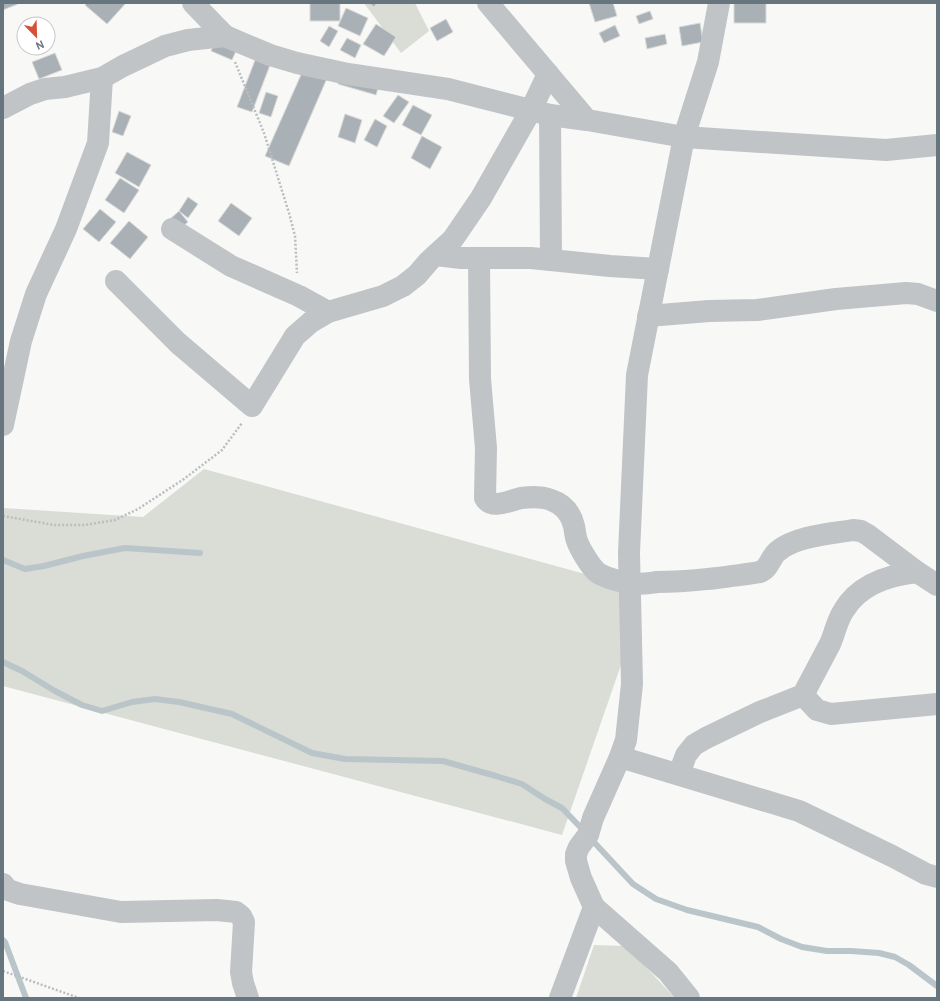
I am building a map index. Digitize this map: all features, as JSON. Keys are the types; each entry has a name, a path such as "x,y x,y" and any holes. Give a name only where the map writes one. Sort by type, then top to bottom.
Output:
{"street":[{"path":"194,3 225,36 270,55 297,63 348,74 448,89 540,112 684,137 886,150 937,145"},
{"path":"490,3 587,120"},
{"path":"689,998 668,972 594,907 578,870 576,854 579,847 588,835 593,818 626,740 632,684 631,584 629,553 636,375 684,137 708,62 719,3"},
{"path":"3,108 19,98 35,92 102,78 165,46 188,40 225,36"},
{"path":"548,74 540,112 551,260"},
{"path":"3,425 21,341 36,294 66,229 98,143 102,78"},
{"path":"116,281 178,343 252,406 295,336 311,322 328,312 383,296 403,286 417,275 429,261 453,239 540,112"},
{"path":"172,229 231,266 299,296 328,312"},
{"path":"436,255 479,259 532,258 658,269"},
{"path":"479,259 480,379 486,448 485,498 487,501 490,503 500,503 510,502 519,498 536,497 551,500 562,506 570,514 574,524 576,540 587,560 598,573 631,584 684,582 760,572 767,568 776,552 788,545 803,540 853,530 868,535 917,572 937,585"},
{"path":"648,316 709,311 757,310 836,299 906,293 918,294 937,301"},
{"path":"679,774 686,755 694,745 754,715 802,695 830,643 843,611 850,600 860,591 880,581 901,574 917,572"},
{"path":"802,695 817,710 831,714 937,704"},
{"path":"620,757 799,811 926,874 937,877"},
{"path":"3,884 8,890 20,894 121,912 217,910 236,912 241,916 244,922 241,972 248,998"},
{"path":"560,998 594,907"}],"path":[{"path":"225,36 264,133 289,213 295,236 299,296"},
{"path":"3,516 54,525 86,525 115,520 161,495 222,450 240,426 252,406"},
{"path":"3,971 80,998"}],"shaded area":[{"path":"364,3 415,3 429,31 401,53"},
{"path":"204,469 621,584 622,662 562,835 3,686 3,508 143,517"},
{"path":"594,945 626,946 675,998 576,998"}],"building":[{"path":"3,3 18,3 18,4 3,10"},
{"path":"87,3 126,3 107,24 85,5"},
{"path":"310,3 340,3 340,21 310,21"},
{"path":"369,3 377,3 374,7"},
{"path":"589,3 613,3 617,16 595,22"},
{"path":"734,3 766,3 766,23 734,23"},
{"path":"346,8 368,18 360,36 338,26"},
{"path":"650,11 653,19 639,24 636,16"},
{"path":"446,19 453,32 437,41 430,28"},
{"path":"700,23 703,42 682,46 679,27"},
{"path":"376,24 396,37 384,56 363,44"},
{"path":"222,25 243,35 232,60 211,51"},
{"path":"615,25 620,36 604,43 599,33"},
{"path":"329,26 338,31 329,47 320,41"},
{"path":"665,34 667,44 647,49 645,38"},
{"path":"347,38 361,45 355,58 340,50"},
{"path":"262,42 277,47 252,112 237,107"},
{"path":"56,55 62,70 39,79 32,62 47,56"},
{"path":"308,59 331,69 289,166 265,156"},
{"path":"341,71 380,82 376,95 338,84"},
{"path":"266,92 278,96 271,117 259,113"},
{"path":"398,95 409,102 394,123 383,116"},
{"path":"413,105 432,115 421,135 402,125"},
{"path":"119,111 131,116 123,136 112,132"},
{"path":"345,114 362,120 355,143 338,137"},
{"path":"375,119 387,126 377,147 364,140"},
{"path":"422,136 442,147 430,169 411,158"},
{"path":"127,152 151,165 139,187 115,173"},
{"path":"120,178 139,190 124,213 105,200"},
{"path":"188,197 198,204 188,218 179,211"},
{"path":"231,203 252,218 239,236 218,221"},
{"path":"100,209 116,222 99,242 83,229"},
{"path":"179,211 188,222 178,230 169,220"},
{"path":"129,221 148,237 130,259 110,243"}],"waterway":[{"path":"3,560 25,569 125,548 200,553"},
{"path":"3,662 82,705 102,711 132,702 155,699 179,702 232,714 312,753 345,759 443,761 496,776 522,784 562,808 585,832"},
{"path":"591,839 633,884 656,899 687,910 758,927 781,939 802,947 827,951 879,953 895,957 909,965 937,986"},
{"path":"3,940 26,998"}]}
